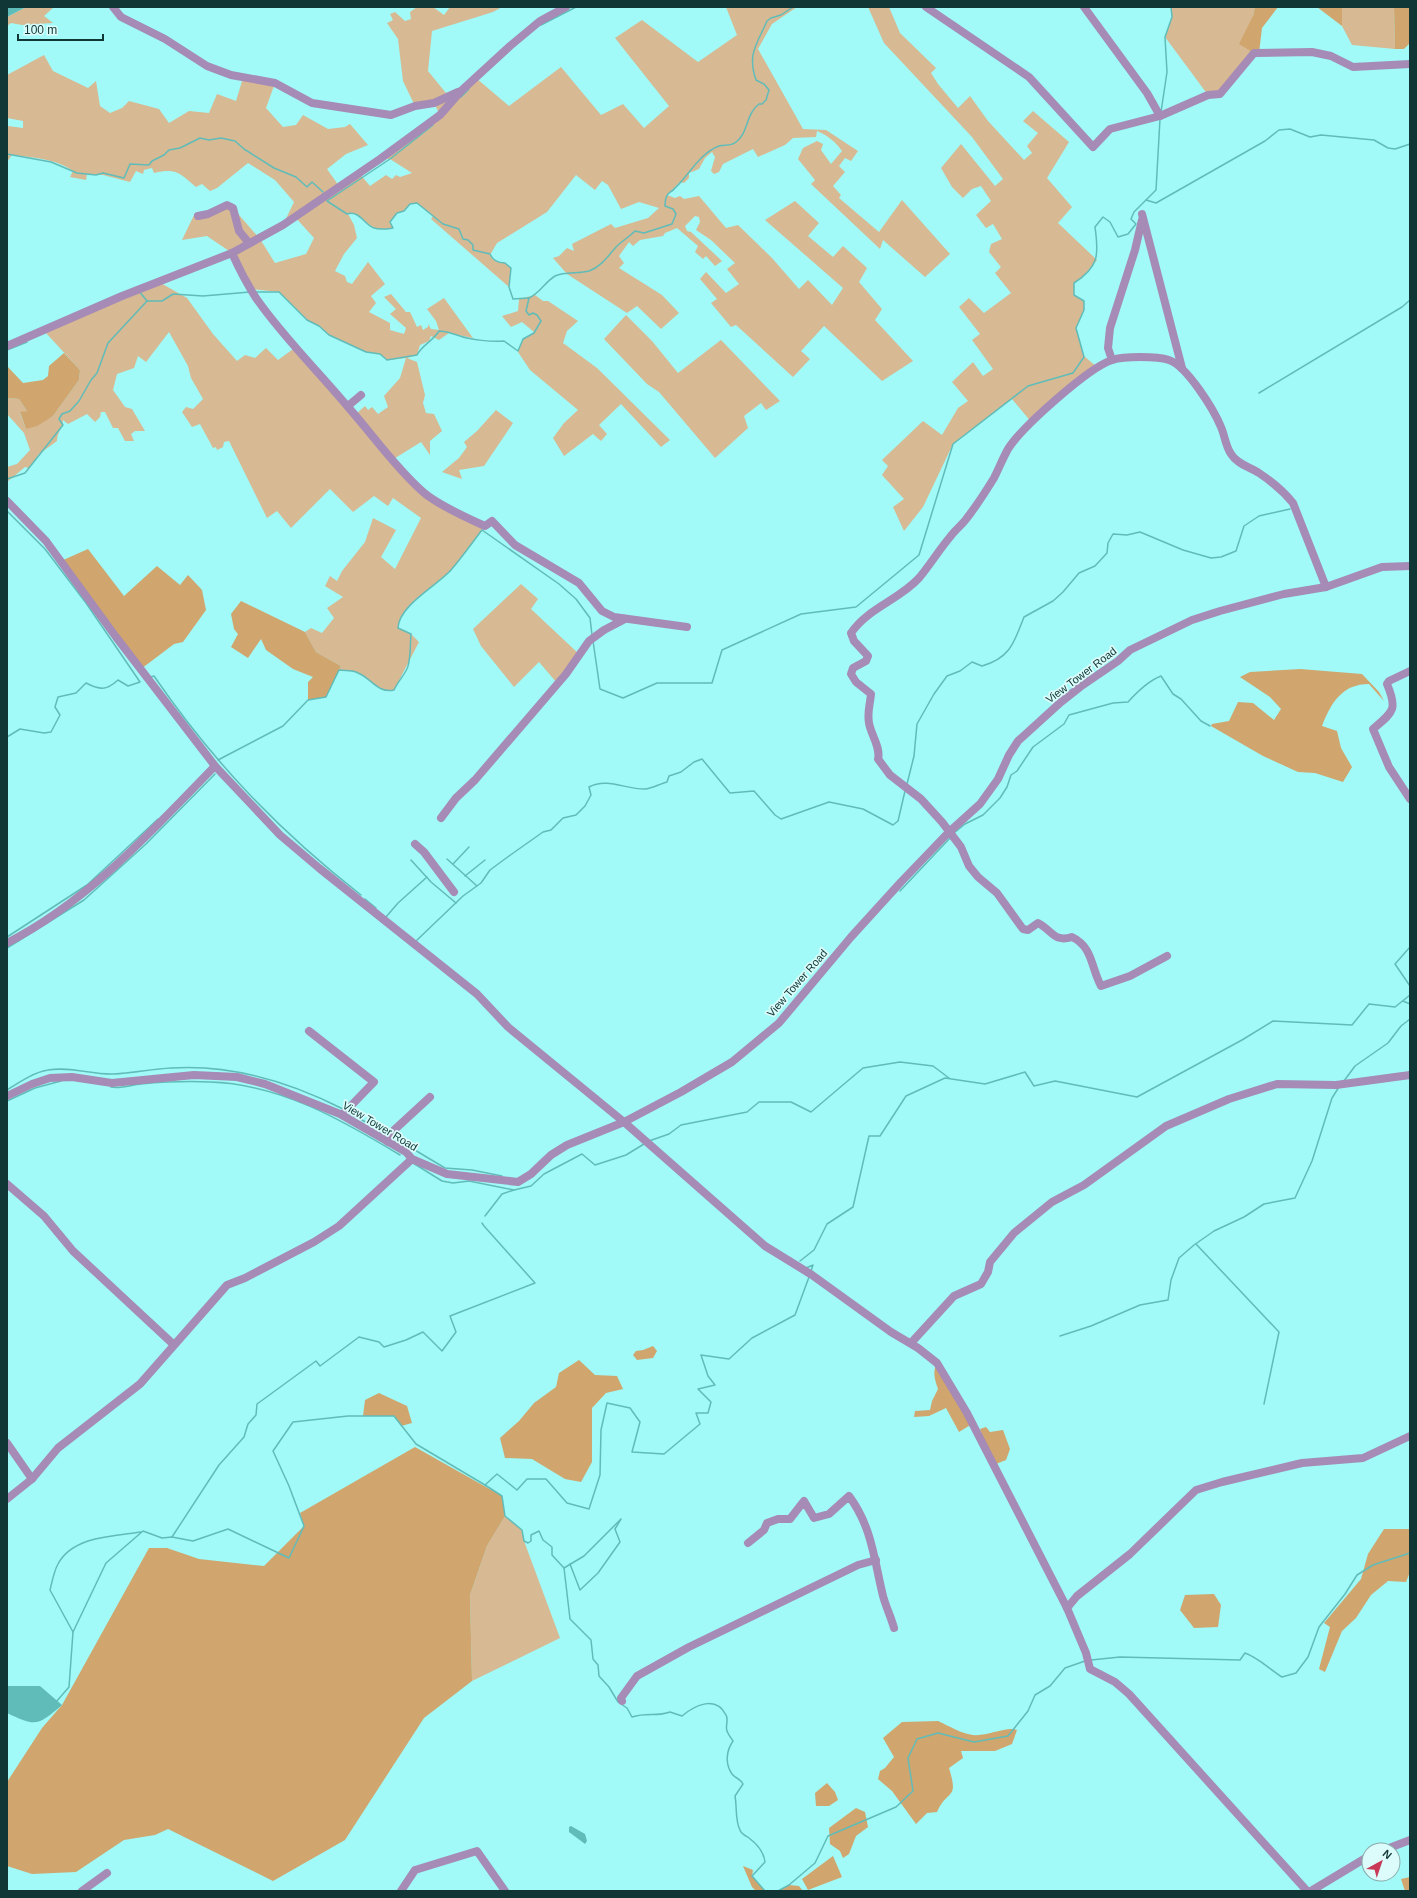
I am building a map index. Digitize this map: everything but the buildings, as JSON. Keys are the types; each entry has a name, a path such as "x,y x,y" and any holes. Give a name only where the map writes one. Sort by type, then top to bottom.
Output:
{"street":[{"path":"113,7 121,17 165,39 212,68 237,76 275,83 312,103 391,115 415,106 434,103 461,91"},
{"path":"7,346 122,296 232,253 306,211 440,115 461,91 540,21 566,7"},
{"path":"926,7 1029,77 1093,147 1110,129 1160,116 1208,95 1220,94 1254,53 1312,52 1331,56 1353,67 1410,64"},
{"path":"1084,7 1147,93 1160,116"},
{"path":"198,216 208,214 227,205 233,208 239,231 249,243"},
{"path":"1112,360 1108,348 1110,328 1135,250 1142,222 1141,212 1182,369"},
{"path":"232,253 257,299 304,357 348,406 384,452 432,499 485,526 492,521 515,545 579,584 605,614 626,619 687,627"},
{"path":"1167,956 1130,976 1101,986 1093,962 1085,946 1072,937 1064,940 1058,938 1038,923 1028,930 1023,929 997,893 978,877 969,866 961,847 921,799 890,774 878,759 880,752 871,733 867,711 871,694 856,682 851,674 853,668 866,662 868,656 854,641 851,633 866,616 910,588 919,578 950,537 967,519 994,477 1008,449 1021,434 1065,392 1097,367 1112,360 1130,358 1168,359 1176,363 1182,369 1205,399 1222,428 1224,439 1231,455 1242,464 1259,474 1286,495 1293,503 1326,587"},
{"path":"348,406 361,396"},
{"path":"7,501 46,541 116,637 215,766 280,835 477,994 508,1027 624,1122 638,1136 765,1246 809,1273 891,1332 911,1343 936,1363 967,1413 1067,1608 1086,1653 1090,1669 1115,1682 1129,1694 1307,1891"},
{"name":"View Tower Road","path":"7,1096 32,1084 50,1078 72,1077 112,1083 176,1076 201,1075 237,1077 265,1084 342,1116 406,1152 412,1159 447,1174 518,1182 531,1174 551,1155 567,1145 624,1122 681,1092 732,1062 779,1022 851,937 949,832 980,804 998,779 1009,755 1018,741 1080,687 1118,661 1130,650 1192,620 1220,611 1284,594 1326,587 1382,567 1410,566"},
{"path":"441,818 456,798 475,780 566,674 590,641 604,630 626,619"},
{"path":"1410,671 1389,681 1387,684 1394,702 1393,708 1373,729 1389,766 1410,799"},
{"path":"7,943 74,902 114,868 215,766"},
{"path":"415,844 424,852 454,892"},
{"path":"309,1031 374,1082 342,1116"},
{"path":"911,1343 954,1296 981,1284 988,1272 990,1262 1014,1233 1052,1202 1084,1185 1166,1126 1228,1099 1277,1084 1336,1085 1410,1075"},
{"path":"388,1142 392,1132 430,1097"},
{"path":"7,1499 32,1479 58,1448 140,1384 173,1344 227,1285 245,1278 314,1242 339,1226 412,1159"},
{"path":"7,1184 44,1216 74,1251 173,1344"},
{"path":"1067,1608 1077,1596 1130,1554 1196,1490 1222,1482 1302,1464 1363,1458 1410,1436"},
{"path":"7,1443 32,1479"},
{"path":"748,1543 764,1530 767,1523 778,1519 790,1518 804,1501 814,1518 830,1514 849,1496 860,1511 872,1541 884,1598 891,1615 894,1628"},
{"path":"622,1701 621,1698 637,1676 689,1647 858,1565 876,1560"},
{"path":"401,1891 415,1870 477,1851 505,1891"},
{"path":"1311,1891 1361,1861"},
{"path":"82,1891 107,1873"}],"shaded area":[{"path":"7,7 26,7 7,17"},
{"path":"26,7 54,7 44,16 53,23 22,25 11,23 7,26 7,17"},
{"path":"417,7 433,7 444,15 450,7 502,7 493,12 432,31 428,71 446,93 465,87 476,78 509,106 561,67 601,115 623,104 644,128 669,106 615,38 642,20 698,62 737,35 726,7 797,7 772,24 758,49 803,129 826,130 858,151 851,161 845,158 839,166 845,172 833,186 841,195 839,198 879,232 902,200 950,254 925,277 883,240 880,249 811,184 815,180 798,159 803,148 817,141 823,144 821,150 831,164 842,151 831,139 817,131 816,137 793,138 785,145 758,157 753,149 723,164 719,172 714,174 711,171 715,157 712,152 705,158 699,169 689,173 689,178 684,183 680,182 667,195 675,198 680,196 684,199 699,196 726,228 738,225 772,258 799,289 808,280 832,305 843,288 765,220 795,201 819,223 808,236 833,257 843,246 867,268 859,282 882,309 875,320 913,361 882,381 824,326 801,351 810,359 793,377 736,325 731,327 711,303 717,299 700,279 706,272 726,293 739,284 727,269 735,263 711,240 696,230 700,222 699,217 695,216 685,226 687,231 691,232 722,261 715,266 706,256 703,259 695,252 698,246 677,228 665,233 663,236 640,240 633,246 629,242 619,256 624,263 619,268 662,295 679,313 661,329 637,306 627,313 567,274 553,258 559,256 567,248 574,251 572,244 611,224 615,228 648,218 659,208 639,202 621,209 608,185 602,181 595,190 576,175 547,212 497,243 490,255 494,260 505,263 511,268 509,287 431,219 433,216 417,203 410,204 404,211 397,213 390,222 393,228 375,228 358,215 352,213 348,214 354,225 357,238 344,254 335,271 345,276 347,282 352,284 368,262 385,284 371,296 376,303 369,312 390,323 390,330 404,334 406,328 390,314 396,309 384,297 391,294 406,312 410,312 417,327 421,325 423,330 428,327 428,324 431,329 439,330 436,321 427,309 444,298 473,338 449,333 439,340 431,336 429,341 420,345 417,355 407,358 417,362 425,395 423,403 426,413 434,414 442,431 430,441 430,455 421,442 392,460 422,491 485,526 465,554 451,570 412,603 405,611 398,628 411,634 419,642 394,690 388,691 379,688 363,675 356,672 339,670 341,666 316,652 305,632 311,628 322,633 334,618 327,608 343,597 325,586 330,576 337,581 342,571 365,542 373,518 396,530 381,557 395,569 421,518 393,498 388,506 374,496 353,512 330,489 291,528 277,511 267,518 229,441 224,442 223,447 217,450 216,447 213,448 200,424 192,427 182,412 186,407 193,409 203,399 191,378 188,366 169,332 146,362 138,356 134,368 117,374 113,390 125,407 132,409 145,431 135,431 131,434 134,441 125,441 118,428 113,428 105,412 101,412 100,417 95,422 87,414 68,424 63,420 57,441 39,454 29,468 25,467 7,482 7,467 17,464 30,450 24,433 7,414 7,398 19,399 27,411 20,413 26,429 53,416 79,380 80,370 46,333 159,282 187,298 213,334 237,361 245,355 255,358 266,348 278,360 296,347 355,415 365,406 368,410 372,407 378,414 388,407 384,396 400,378 406,358 387,360 380,354 366,352 329,335 319,326 307,320 279,292 251,289 232,253 207,236 182,240 195,213 198,216 219,209 233,208 260,239 275,263 306,254 314,238 295,217 283,225 294,202 275,180 248,163 217,188 210,191 202,184 196,187 186,178 177,173 168,171 154,173 152,168 144,170 143,174 136,171 130,182 103,175 87,174 86,180 70,177 73,171 67,167 52,161 35,158 12,155 7,162 8,126 23,128 23,121 7,118 7,75 44,55 53,71 88,88 96,81 100,106 110,113 122,108 129,101 159,109 169,123 189,111 209,113 217,94 236,101 243,78 275,83 266,108 283,127 296,125 303,115 328,129 345,127 350,124 368,145 346,154 327,169 339,186 359,173 370,186 386,175 392,179 396,175 400,177 412,173 390,159 380,159 440,115 434,103 415,106 403,81 398,39 387,23 393,20 390,14 395,12 405,21 411,19 410,12"},
{"path":"868,7 889,7 900,33 936,68 931,73 958,108 970,96 988,121 1024,160 1032,153 1027,146 1038,133 1023,121 1033,111 1069,142 1047,178 1072,207 1058,223 1097,260 1081,279 1074,283 1074,295 1084,301 1084,310 1076,328 1084,356 1097,367 1032,423 1012,399 953,444 923,507 904,531 893,507 904,499 882,475 888,466 882,460 923,421 942,435 958,408 968,401 952,382 973,362 983,376 993,369 972,340 980,334 959,307 969,298 984,313 1011,293 995,273 1001,267 989,252 991,244 1002,239 993,224 986,228 976,215 991,201 981,186 972,189 963,198 952,187 941,168 961,144 995,186 1003,179 972,137 884,43"},
{"path":"1171,7 1255,7 1253,16 1254,53 1220,94 1208,95 1165,37 1172,17"},
{"path":"1255,7 1278,7 1262,28 1259,53 1254,53 1239,44 1253,16"},
{"path":"1317,7 1342,7 1342,26"},
{"path":"1342,7 1394,7 1395,49 1352,45 1342,26"},
{"path":"1394,7 1410,7 1410,43 1404,49 1395,49"},
{"path":"535,295 543,301 548,301 578,321 567,331 563,343 597,368 670,440 661,447 621,404 599,425 607,434 601,441 593,434 564,456 553,438 564,423 578,410 530,370 518,352 523,339 534,332 522,322 511,327 502,316 518,311 519,299"},
{"path":"626,315 652,341 678,373 721,340 780,401 766,410 761,403 744,416 748,428 715,458 659,392 647,384 604,339"},
{"path":"64,353 80,370 79,380 53,416 37,426 26,429 20,412 27,411 19,399 7,398 7,366 23,383 43,380 48,376 49,366"},
{"path":"496,410 513,423 484,466 459,470 462,479 442,472 459,458 467,447 464,442 477,431"},
{"path":"88,549 124,596 157,566 180,585 188,575 202,590 206,610 183,642 174,644 141,669 61,561"},
{"path":"521,584 538,599 531,609 580,655 557,683 539,662 514,687 481,646 473,629"},
{"path":"241,601 305,632 316,652 341,666 326,697 308,700 308,682 313,677 293,669 266,650 261,639 248,658 231,647 238,634 234,629 231,614"},
{"path":"1300,669 1362,674 1379,692 1384,701 1369,684 1360,685 1345,691 1339,696 1329,710 1322,726 1337,731 1341,748 1352,767 1343,782 1315,773 1298,772 1263,756 1211,726 1212,724 1229,721 1238,702 1253,703 1274,720 1281,709 1270,697 1240,677 1250,672"},
{"path":"653,1346 657,1351 653,1358 637,1360 633,1355 636,1351"},
{"path":"579,1360 595,1375 617,1376 623,1389 606,1393 592,1408 592,1462 581,1482 565,1479 532,1459 505,1458 500,1438 519,1421 534,1403 556,1387 559,1373"},
{"path":"937,1363 972,1424 959,1432 946,1408 929,1416 914,1417 915,1411 930,1410 932,1401 938,1389 934,1373"},
{"path":"379,1393 407,1406 412,1423 401,1426 394,1416 363,1416 365,1400"},
{"path":"986,1427 990,1432 1003,1430 1010,1449 1006,1460 996,1464 987,1449 980,1429"},
{"path":"415,1447 502,1496 505,1516 487,1546 470,1595 472,1681 424,1718 345,1840 273,1881 168,1829 155,1835 124,1840 76,1872 32,1874 7,1866 7,1782 42,1728 62,1705 149,1548 167,1548 199,1559 264,1566 304,1526 300,1513"},
{"path":"505,1516 522,1530 524,1541 560,1638 472,1681 470,1595 487,1546"},
{"path":"1384,1529 1410,1529 1410,1572 1406,1582 1388,1581 1371,1595 1356,1618 1342,1631 1325,1672 1319,1669 1330,1627 1324,1623 1361,1579 1368,1554"},
{"path":"1214,1594 1221,1605 1218,1627 1194,1628 1180,1610 1185,1595"},
{"path":"7,1686 40,1686 62,1705 42,1720 36,1722 25,1721 7,1713"},
{"path":"938,1721 973,1735 1008,1729 1017,1730 1012,1744 995,1751 961,1751 963,1758 949,1768 953,1785 951,1793 937,1812 927,1813 916,1824 892,1791 878,1779 880,1771 885,1768 894,1757 883,1738 902,1722"},
{"path":"827,1783 835,1792 838,1800 829,1806 816,1806 815,1793"},
{"path":"856,1808 865,1812 868,1827 856,1836 849,1854 843,1858 840,1851 830,1844 829,1828"},
{"path":"571,1826 585,1834 587,1841 585,1844 569,1832 569,1827"},
{"path":"833,1856 842,1877 808,1890 802,1879"},
{"path":"743,1866 753,1870 752,1876 765,1891 756,1891 752,1887"},
{"path":"1410,1877 1410,1891 1405,1891 1401,1879"},
{"path":"789,1885 799,1886 803,1891 778,1891"}],"waterway":[{"path":"541,25 576,7"},
{"path":"256,292 279,292 307,320 319,326 329,335 366,352 380,354 387,360 417,355 439,331 476,340 504,341 518,351 523,339 534,333 541,321 537,315 533,313 529,315 526,311 529,298 551,278 559,274 589,271 601,264 616,247 635,231 644,233 672,224 676,214 673,209 665,206 668,194 680,183 700,159 712,149 736,142 743,133 751,113 759,104 762,104 766,100 769,90 764,84 756,80 753,71 754,49 767,21 781,15 793,7"},
{"path":"1161,112 1167,72 1165,37 1172,17 1171,7"},
{"path":"461,97 469,89"},
{"path":"593,641 600,689 623,698 657,683 712,683 722,650 801,614 856,607 919,555 953,444 1028,386 1073,373 1084,357 1076,328 1084,310 1084,301 1074,295 1074,283 1093,266 1097,253 1095,227 1103,217 1110,222 1118,237 1128,234 1136,224 1131,219 1134,212 1156,190 1160,119"},
{"path":"433,125 390,159 327,201 347,214 351,213 359,216 376,229 393,228 390,222 397,213 404,211 410,204 417,203 443,224 459,229 463,239 468,240 473,245 473,250 490,254 496,261 505,263 511,268 509,287 513,299 529,298"},
{"path":"1146,200 1156,203 1265,141 1279,130 1290,129 1310,137 1321,135 1374,140 1388,148 1395,149 1410,144"},
{"path":"7,154 51,162 77,173 96,175 103,173 124,178 130,164 149,165 152,161 164,155 169,150 180,148 200,138 209,140 221,138 235,141 244,149 274,168 296,177 307,187 312,182 323,192"},
{"path":"139,291 147,301"},
{"path":"7,479 25,473 63,425 59,419 62,414 70,411 79,401 91,380 97,373 108,343 147,301 162,301 173,294 203,296 250,292"},
{"path":"1259,393 1402,307 1410,300"},
{"path":"7,350 27,342"},
{"path":"907,784 914,756 917,724 934,694 947,676 960,671 972,662 982,666 999,659 1005,654 1014,642 1024,617 1053,601 1063,592 1079,573 1095,566 1107,553 1108,543 1113,534 1127,535 1140,532 1183,550 1211,558 1221,557 1236,551 1244,526 1259,516 1290,509"},
{"path":"7,511 45,549 86,603 140,682 128,686 118,680 106,688 99,688 86,683 76,693 58,697 55,707 60,715 51,732 44,733 20,729 7,737"},
{"path":"218,760 283,726 308,700 326,697 339,670 356,672 363,675 383,690 394,690 407,668 410,654 411,634 398,628 400,620 412,603 451,570 482,530 559,584 576,599 590,618 592,635"},
{"path":"151,677 154,676 200,738 249,794 302,846 361,895"},
{"path":"954,833 965,824 983,815 1000,798 1007,787 1011,775 1017,771 1033,747 1064,724 1069,715 1113,703 1128,702 1147,684 1156,678 1161,676 1173,694 1181,699 1201,721 1210,726"},
{"path":"416,941 463,896 481,883 490,870 543,832 551,830 563,818 576,815 585,806 591,795 589,787 596,784 603,783 646,789 667,782 669,776 681,772 694,762 702,759 730,793 754,791 775,815 781,819 829,802 863,809 893,825 898,821 905,791"},
{"path":"7,948 84,900 146,844 215,774"},
{"path":"7,937 87,885 158,819"},
{"path":"900,891 950,838"},
{"path":"453,864 469,847"},
{"path":"447,859 477,886"},
{"path":"411,860 431,882 456,903"},
{"path":"465,876 485,860"},
{"path":"386,917 398,903 427,877"},
{"path":"365,899 376,908"},
{"path":"1410,947 1395,964 1410,986"},
{"path":"800,1261 814,1250 827,1224 853,1207 869,1136 880,1136 906,1096 945,1078 985,1084 1025,1072 1034,1086 1055,1081 1137,1097 1242,1040 1273,1021 1352,1025 1369,1004 1395,1007 1410,995"},
{"path":"1403,1001 1410,1004"},
{"path":"1344,1081 1355,1066 1388,1043 1401,1026 1410,1019"},
{"path":"649,1141 669,1134 681,1125 747,1112 759,1102 791,1102 811,1112 863,1068 900,1062 933,1066 949,1078"},
{"path":"7,1090 32,1075 43,1071 56,1069 106,1074 164,1069 216,1069 238,1072 281,1083 323,1099 343,1109"},
{"path":"7,1101 35,1088 61,1081"},
{"path":"111,1087 158,1083 210,1082 236,1084 261,1089 310,1106 356,1129 400,1155"},
{"path":"1060,1336 1091,1326 1140,1305 1168,1300 1171,1280 1179,1258 1194,1245 1214,1231 1244,1217 1264,1204 1295,1198 1312,1161 1332,1098 1339,1087"},
{"path":"349,1113 388,1134"},
{"path":"393,1137 445,1168 472,1170 502,1176"},
{"path":"413,1163 442,1181 453,1183 469,1181 514,1190 531,1186 544,1174 582,1154 595,1165 626,1155 644,1144"},
{"path":"485,1216 502,1194 514,1190"},
{"path":"172,1537 219,1465 244,1437 248,1424 256,1415 257,1404 316,1361 320,1366 359,1337 379,1342 384,1347 406,1340 423,1332 442,1351 456,1332 450,1316 535,1283 482,1223"},
{"path":"1196,1244 1279,1332 1264,1404"},
{"path":"806,1268 813,1265 811,1271"},
{"path":"56,1702 69,1687 73,1632 106,1563 143,1531 162,1538 172,1537 193,1541 228,1529 289,1558 304,1526 289,1486 273,1451 293,1422 348,1416 394,1416 416,1444 485,1485 497,1474 517,1490 527,1479 546,1479 567,1503 589,1509 600,1475 601,1430 607,1403 630,1408 640,1422 632,1452 664,1454 700,1424 696,1413 708,1413 711,1402 698,1389 715,1385 708,1376 701,1355 729,1359 752,1338 795,1315 809,1277"},
{"path":"485,1485 502,1496 505,1516 522,1530 524,1541 528,1543 531,1541 531,1535 539,1531 543,1540 552,1547 552,1555 564,1568 570,1619 591,1640 593,1659 598,1665 599,1676 609,1687 618,1702 627,1708 632,1717 670,1712 682,1716 693,1708 705,1704 717,1705 722,1709 727,1717 727,1731 733,1741 728,1753 728,1766 732,1774 743,1784 735,1796 737,1822 741,1833 755,1843 763,1855 765,1862 752,1876 765,1891"},
{"path":"570,1564 580,1590 598,1573 620,1542 615,1529 621,1519"},
{"path":"564,1568 584,1556 620,1520"},
{"path":"73,1632 50,1590 58,1564 65,1555 84,1543 107,1536 141,1532"},
{"path":"1091,1660 1120,1657 1240,1660 1245,1653 1282,1677 1296,1673 1308,1657 1319,1627 1345,1594 1357,1575 1373,1565 1410,1553"},
{"path":"778,1891 789,1885 815,1863 828,1836 896,1807 913,1791 908,1758 917,1739 938,1733 974,1742 1008,1736 1028,1711 1035,1695 1050,1686 1065,1668 1085,1661"}]}
